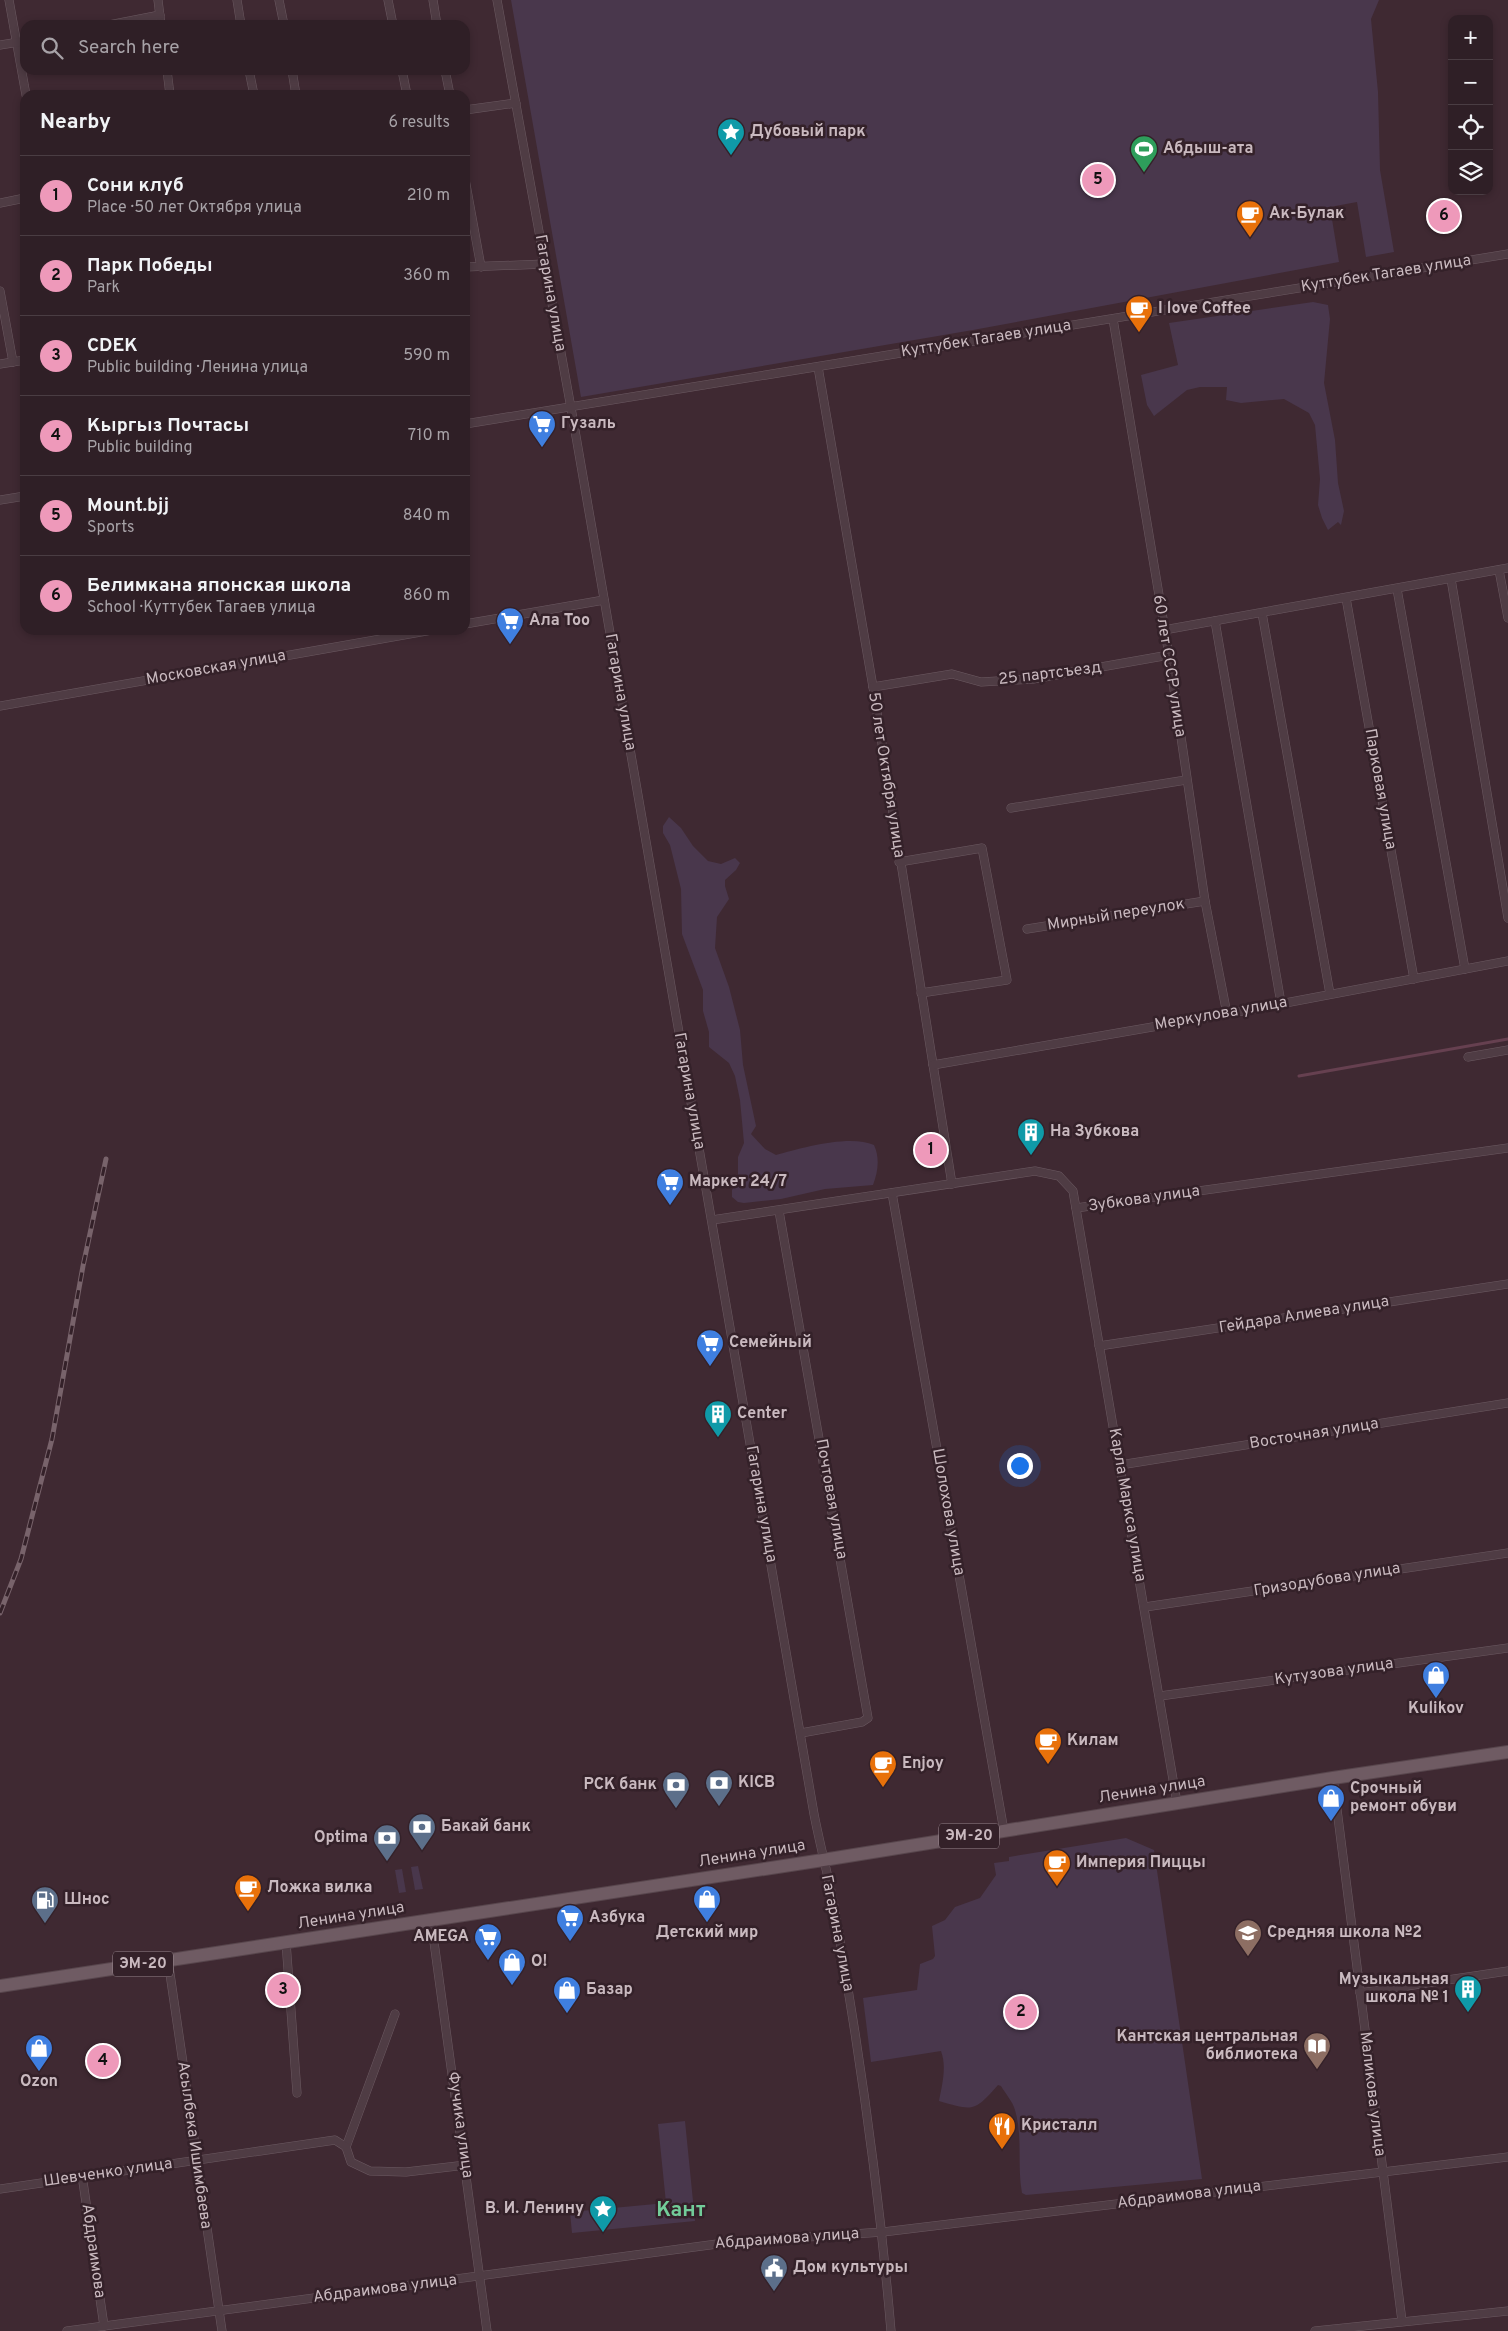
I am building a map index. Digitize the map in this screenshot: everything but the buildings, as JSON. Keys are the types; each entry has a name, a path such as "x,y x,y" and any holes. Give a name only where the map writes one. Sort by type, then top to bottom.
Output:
{"main road":[{"name":"Ленина улица","path":"0,1986 822,1860 1333,1778 1508,1752"}],"street":[{"path":"9,0 20,63"},
{"path":"158,0 160,20"},
{"path":"236,0 240,20"},
{"path":"280,0 283,20"},
{"path":"388,0 392,20"},
{"path":"433,0 436,20"},
{"name":"Гагарина улица","path":"497,0 604,600 822,1860 834,1907 854,2029 883,2232 891,2331"},
{"path":"137,20 160,16"},
{"path":"0,45 20,41"},
{"path":"22,75 25,90"},
{"path":"168,75 169,90"},
{"path":"250,75 253,90"},
{"path":"293,75 295,90"},
{"path":"403,75 406,90"},
{"path":"446,75 449,90"},
{"path":"470,109 516,103"},
{"path":"0,203 20,199"},
{"path":"470,206 481,266"},
{"name":"Куттубек Тагаев улица","path":"470,423 1508,254"},
{"path":"470,267 545,264"},
{"path":"0,291 13,362"},
{"name":"60 лет СССР улица","path":"1113,319 1168,655 1205,901 1227,1014"},
{"path":"0,364 20,361"},
{"name":"50 лет Октября улица","path":"818,367 873,688 899,862 952,1184"},
{"path":"0,500 20,497"},
{"path":"1164,630 1397,590 1508,568"},
{"path":"1499,570 1508,618"},
{"path":"1451,579 1508,918"},
{"path":"1397,590 1465,969"},
{"name":"Парковая улица","path":"1346,598 1414,979"},
{"path":"470,623 604,600"},
{"path":"1262,613 1330,994"},
{"path":"1215,621 1281,1003"},
{"name":"Московская улица","path":"0,706 404,635"},
{"name":"25 партсъезд","path":"873,688 952,674 981,682 1033,679 1168,655"},
{"path":"1011,808 1186,780"},
{"path":"899,862 982,848 1007,980 921,993"},
{"name":"Мирный переулок","path":"1027,929 1205,901"},
{"name":"Меркулова улица","path":"933,1065 1227,1014 1508,961"},
{"path":"1468,1057 1508,1050"},
{"name":"Зубкова улица","path":"712,1220 1035,1171 1059,1176 1073,1191 1076,1208 1508,1148"},
{"name":"Шолохова улица","path":"892,1193 1004,1830"},
{"name":"Карла Маркса улица","path":"1076,1208 1177,1803"},
{"name":"Почтовая улица","path":"779,1211 868,1718 862,1722 801,1733"},
{"name":"Гейдара Алиева улица","path":"1099,1346 1508,1284"},
{"name":"Восточная улица","path":"1120,1465 1508,1404"},
{"name":"Гризодубова улица","path":"1145,1607 1508,1553"},
{"name":"Кутузова улица","path":"1160,1696 1508,1648"},
{"name":"Маликова улица","path":"1333,1778 1402,2321"},
{"name":"Фучика улица","path":"431,1920 466,2166 478,2277 487,2331"},
{"path":"286,1942 297,2093"},
{"name":"Асылбека Ишимбаева","path":"168,1960 222,2331"},
{"path":"1360,1993 1508,1971"},
{"path":"395,2014 346,2147 351,2162 370,2171 406,2172 466,2166"},
{"name":"Шевченко улица","path":"0,2189 82,2175 196,2161 335,2140 346,2147"},
{"name":"Абдраимова улица","path":"67,2331 732,2242 883,2232 1508,2157"},
{"name":"Абдраимова","path":"82,2175 104,2326"},
{"path":"1315,2331 1508,2311"}],"shaded area":[{"path":"511,0 1379,0 1371,19 1378,92 1380,170 1394,252 1366,257 1357,202 1330,207 1339,262 973,330 581,397"},
{"path":"1313,302 1328,305 1330,319 1324,383 1335,440 1338,483 1344,511 1341,525 1338,522 1328,530 1318,505 1320,479 1315,425 1309,413 1284,399 1241,403 1226,400 1227,387 1200,387 1187,390 1154,416 1147,405 1141,375 1178,365 1169,323"},
{"path":"669,817 681,828 693,846 708,861 721,864 735,858 740,863 736,870 725,880 729,899 717,917 715,948 729,987 740,1030 743,1065 756,1126 751,1134 765,1149 776,1155 839,1141 864,1142 874,1145 878,1165 873,1185 825,1189 781,1199 744,1203 738,1202 732,1197 732,1190 738,1177 738,1157 744,1143 740,1100 735,1076 729,1063 709,1047 709,1032 703,1011 703,990 682,934 681,889 670,845 663,833 663,826"},
{"path":"1126,1838 1154,1850 1202,2179 1026,2195 1022,2193 1015,2110 1001,2086 998,2085 978,2105 960,2107 939,2101 944,2070 941,2051 871,2062 863,1998 917,1990 920,1964 933,1959 935,1956 932,1926 945,1920 955,1907 980,1898 996,1875 994,1863 1009,1861 1009,1857"},
{"path":"418,1866 423,1889 415,1890 411,1867"},
{"path":"402,1869 406,1892 399,1893 395,1870"},
{"path":"685,2121 695,2221 572,2233 570,2212 666,2203 658,2124"}],"waterway":[{"path":"1299,1076 1508,1039"}],"railway":[{"path":"0,1613 21,1559 52,1439 83,1266 106,1159"}],"place":[{"name":"Дубовый парк","path":"731,156"},
{"name":"Абдыш-ата","path":"1144,173"},
{"name":"Mount.bjj","path":"1098,180"},
{"name":"Белимкана японская школа","path":"1444,216"},
{"name":"Ак-Булак","path":"1250,238"},
{"name":"I love Coffee","path":"1139,333"},
{"name":"Гузаль","path":"542,448"},
{"name":"Ала Тоо","path":"510,645"},
{"name":"Сони клуб","path":"931,1150"},
{"name":"На Зубкова","path":"1031,1156"},
{"name":"Маркет 24/7","path":"670,1206"},
{"name":"Семейный","path":"710,1367"},
{"name":"Center","path":"718,1438"},
{"name":"Kulikov","path":"1436,1699"},
{"name":"Килам","path":"1048,1765"},
{"name":"Enjoy","path":"883,1788"},
{"name":"KICB","path":"719,1807"},
{"name":"РСК банк","path":"676,1809"},
{"name":"Срочный ремонт обуви","path":"1331,1822"},
{"name":"Бакай банк","path":"422,1851"},
{"name":"Optima","path":"387,1862"},
{"name":"Империя Пиццы","path":"1057,1887"},
{"name":"Ложка вилка","path":"248,1912"},
{"name":"Детский мир","path":"707,1923"},
{"name":"Шнос","path":"45,1924"},
{"name":"Азбука","path":"570,1942"},
{"name":"Средняя школа №2","path":"1248,1957"},
{"name":"AMEGA","path":"488,1961"},
{"name":"О!","path":"512,1986"},
{"name":"CDEK","path":"283,1990"},
{"name":"Парк Победы","path":"1021,2012"},
{"name":"Музыкальная школа № 1","path":"1468,2013"},
{"name":"Базар","path":"567,2014"},
{"name":"Кыргыз Почтасы","path":"103,2061"},
{"name":"Кантская центральная библиотека","path":"1317,2070"},
{"name":"Ozon","path":"39,2072"},
{"name":"Кристалл","path":"1002,2150"},
{"name":"В. И. Ленину","path":"603,2233"},
{"name":"Дом культуры","path":"774,2292"}],"district":[{"name":"Кант","path":"681,2210"}]}
